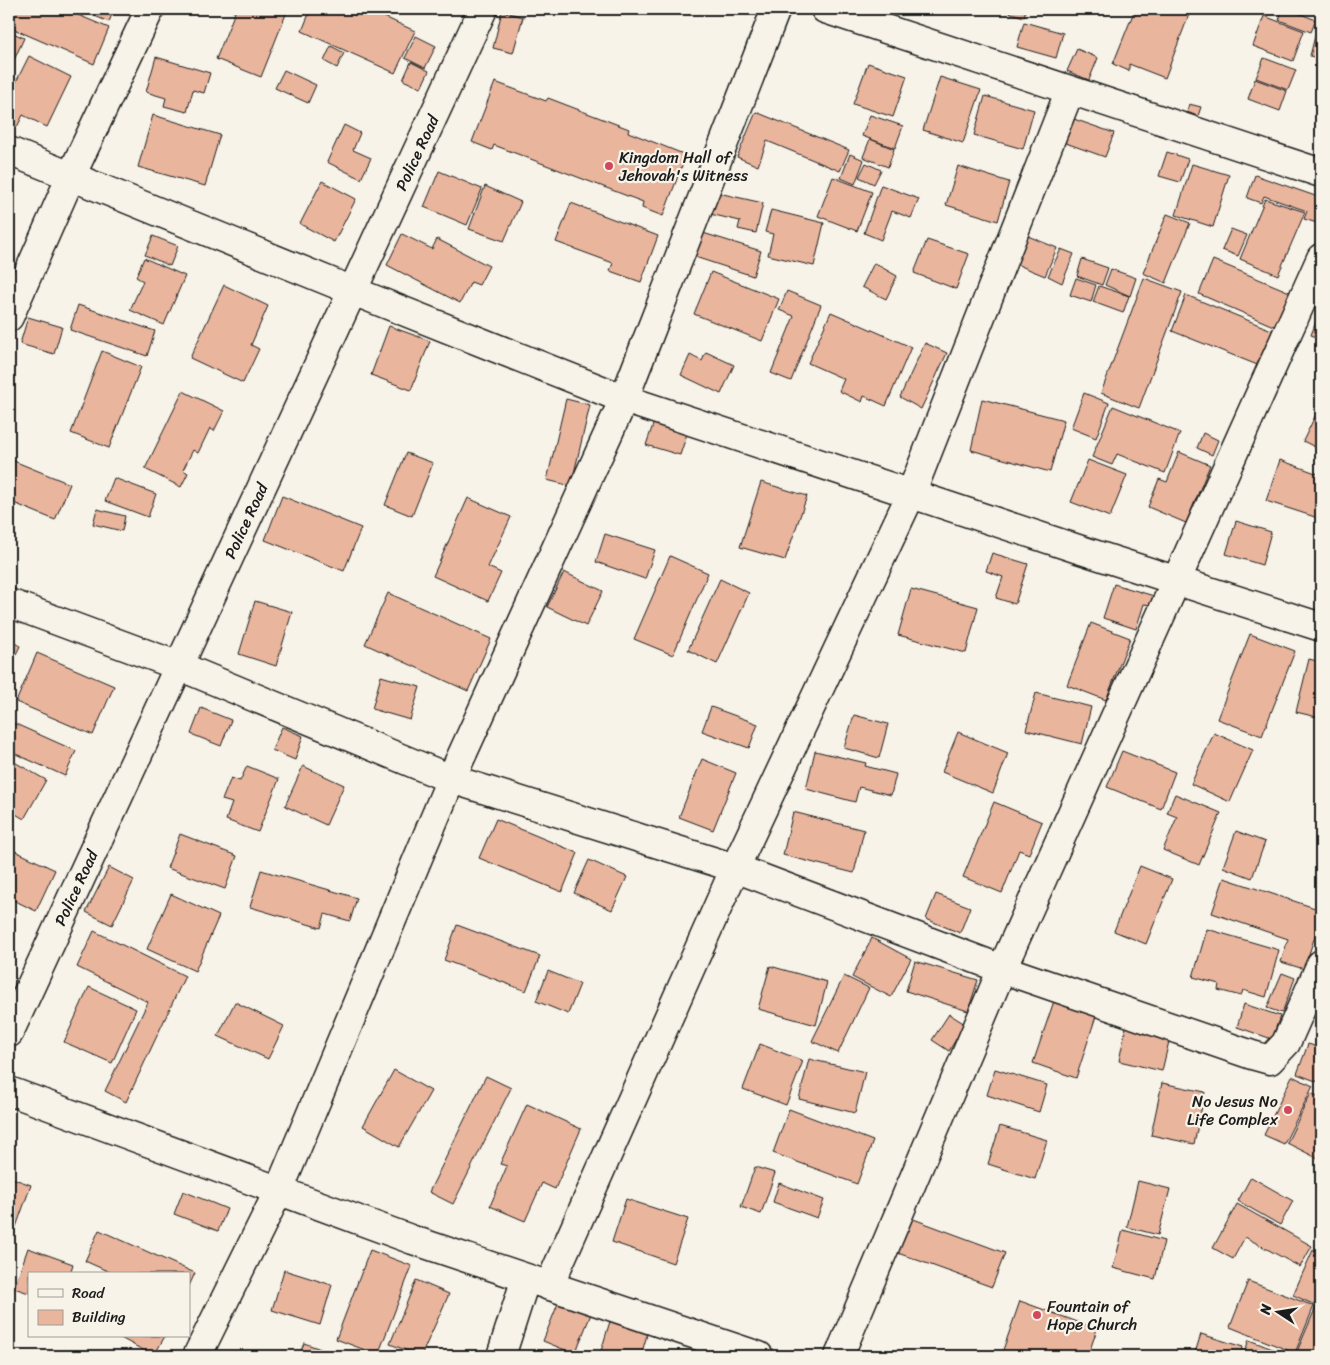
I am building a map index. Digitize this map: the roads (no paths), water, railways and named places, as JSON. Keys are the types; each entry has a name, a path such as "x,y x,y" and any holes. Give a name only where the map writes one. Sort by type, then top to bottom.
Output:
{"street":[{"path":"9,317 150,9"},
{"name":"Police Road","path":"9,1033 483,9"},
{"path":"197,1356 279,1190 451,779 624,398 776,9"},
{"path":"825,9 1321,173"},
{"path":"501,1356 735,868 911,494 1070,90"},
{"path":"9,151 353,291 624,398 911,494 1321,627"},
{"path":"839,1356 1002,969 1321,258"},
{"path":"9,603 179,666 451,779 735,868 1002,969 1270,1060 1286,1043 1321,964"},
{"path":"9,1091 413,1240 759,1356"}],"place":[{"name":"Kingdom Hall of Jehovah's Witness","path":"609,166"},
{"name":"No Jesus No Life Complex","path":"1288,1110"},
{"name":"Fountain of Hope Church","path":"1037,1315"}]}
